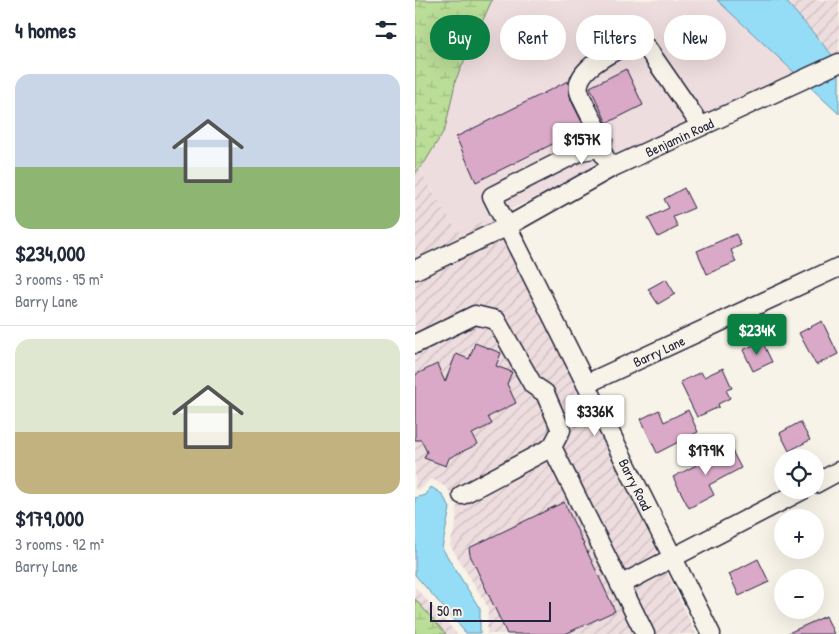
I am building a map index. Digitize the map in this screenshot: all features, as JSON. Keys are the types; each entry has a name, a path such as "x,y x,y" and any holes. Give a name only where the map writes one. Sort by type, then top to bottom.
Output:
{"street":[{"path":"611,168 600,148 603,140 579,90 580,80 587,70 616,48 635,43 647,48 701,126"},
{"name":"Benjamin Road","path":"415,270 508,226 611,168 839,63"},
{"name":"Barry Road","path":"600,148 581,151 492,196 711,634"},
{"name":"Barry Lane","path":"587,384 839,267"},
{"path":"415,344 475,315 496,320 533,384 545,393 555,411 561,430 552,447 462,494"},
{"path":"552,447 645,634"},
{"path":"824,479 839,471"},
{"path":"620,585 786,499"}],"shaded area":[{"path":"492,0 717,0 795,73 608,160 558,188 457,233 419,168 445,129 456,79 465,60 490,60 490,15 485,15"},
{"path":"785,0 839,0 839,53 833,56"},
{"path":"419,168 457,232 497,215 500,220 415,260 415,173"},
{"path":"503,238 612,457 696,634 487,634 488,607 450,545 456,523 457,504 447,488 434,480 429,480 421,489 415,490 415,279"},
{"path":"415,587 457,634 446,634 415,599"}],"green space":[{"path":"415,0 492,0 485,15 430,15 430,60 465,60 456,79 445,129 425,162 415,173"},
{"path":"415,599 446,634 415,634"}],"water":[{"path":"717,0 785,0 833,56 795,73"},
{"path":"839,72 839,114 809,86"},
{"path":"431,487 442,494 450,508 442,548 480,609 480,633 466,633 415,575 415,498 426,495"}],"building":[{"path":"626,69 643,105 607,123 590,87"},
{"path":"568,81 571,100 585,128 476,182 456,137"},
{"path":"684,188 694,208 673,217 678,227 658,237 648,218 669,208 664,199"},
{"path":"736,234 741,245 731,250 736,262 707,274 697,251"},
{"path":"666,279 675,294 658,304 648,289"},
{"path":"822,321 838,354 816,365 799,333"},
{"path":"762,341 772,362 753,371 743,350"},
{"path":"475,343 501,353 496,366 512,372 507,384 516,403 488,417 492,424 472,434 478,444 449,458 446,466 424,458 427,452 421,440 415,440 415,375 437,364 445,382 456,354 469,359"},
{"path":"723,368 732,388 726,390 730,398 718,404 719,407 697,417 680,382 701,372 704,377"},
{"path":"659,410 664,422 688,410 698,432 657,453 641,419"},
{"path":"800,422 810,440 793,449 788,449 780,433"},
{"path":"729,445 741,468 709,485 714,495 689,508 673,477 716,455 715,452"},
{"path":"564,502 615,611 565,634 507,634 470,555 469,548"},
{"path":"758,559 769,582 739,596 729,574"},
{"path":"826,616 834,634 786,634 819,619 824,619"}]}
